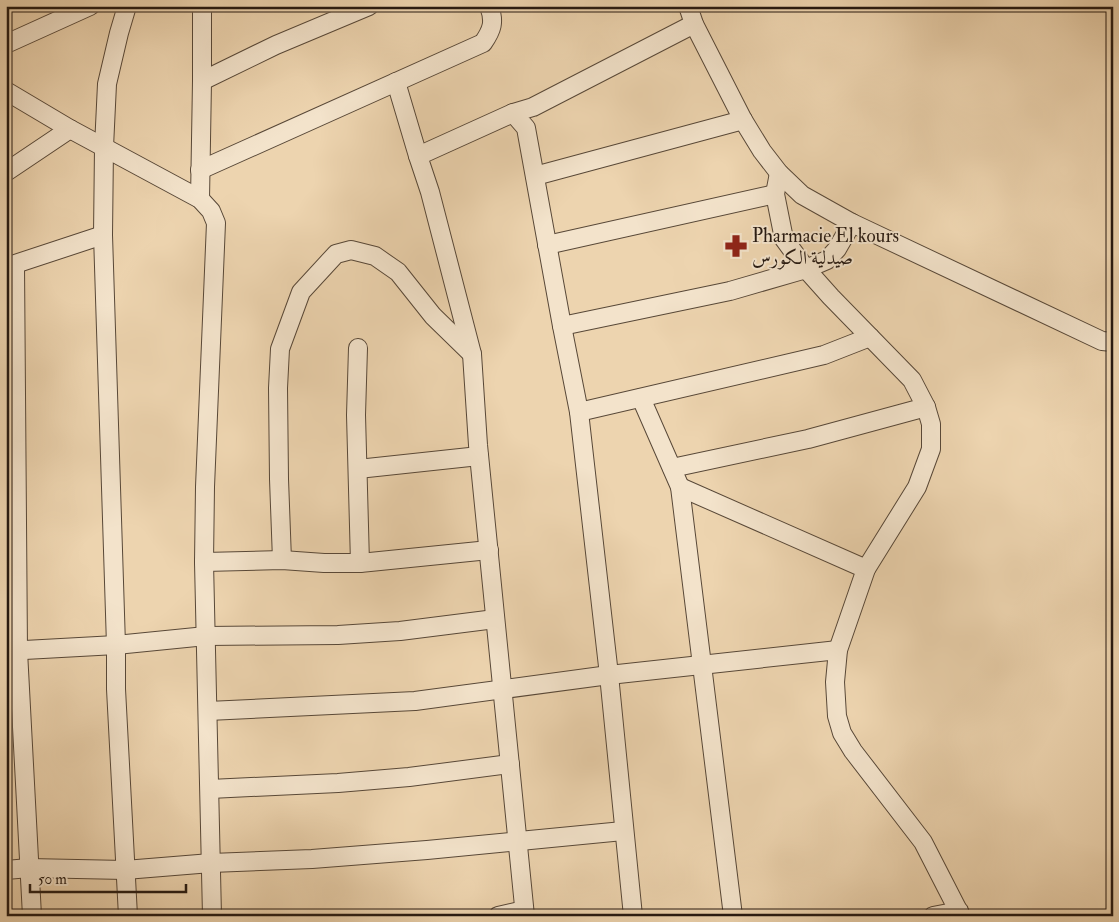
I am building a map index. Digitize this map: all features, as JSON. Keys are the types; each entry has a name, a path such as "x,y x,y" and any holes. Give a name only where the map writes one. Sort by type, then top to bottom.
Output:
{"street":[{"path":"6,44 90,6"},
{"path":"127,6 107,84 103,234 116,689 128,916"},
{"path":"200,199 202,6"},
{"path":"202,81 276,46 369,6"},
{"path":"200,170 483,43 491,32 493,23 489,6"},
{"path":"688,6 694,24 743,120 762,151 779,173 802,195 852,223 1102,341 1113,342"},
{"path":"418,156 513,113 533,107 694,24"},
{"path":"396,82 430,192 472,354 479,456 524,913 498,916"},
{"path":"6,91 70,129 200,199 211,211 216,223 217,236 205,487 204,562 212,916"},
{"path":"513,113 526,128 579,412 609,675 623,831 633,916"},
{"path":"534,176 743,120"},
{"path":"6,172 70,129"},
{"path":"779,173 775,194 784,239 806,269 912,380 926,407 930,424 931,449 926,464 917,487 866,569 838,650 835,682 837,716 842,734 923,842 960,913 933,916"},
{"path":"547,245 775,194"},
{"path":"562,326 730,291 806,269 828,260 837,249 852,223"},
{"path":"32,916 12,651 11,266 103,234"},
{"path":"282,560 278,388 280,349 301,292 336,254 351,250 375,256 398,272 433,316 472,354"},
{"path":"579,412 824,355 870,337"},
{"path":"358,348 356,415 360,563"},
{"path":"641,398 680,487 733,916"},
{"path":"672,468 808,439 926,407"},
{"path":"358,469 479,456"},
{"path":"680,487 866,569"},
{"path":"204,562 282,560 324,564 360,563 489,550"},
{"path":"12,651 116,645 206,636 338,635 400,631 495,619"},
{"path":"208,711 415,701 609,675 838,650"},
{"path":"210,789 338,783 409,777 510,764"},
{"path":"6,870 29,868 125,870 211,863 312,859 623,831"}],"place":[{"name":"Pharmacie El kours صيدلية الكورس","path":"736,246"}]}
